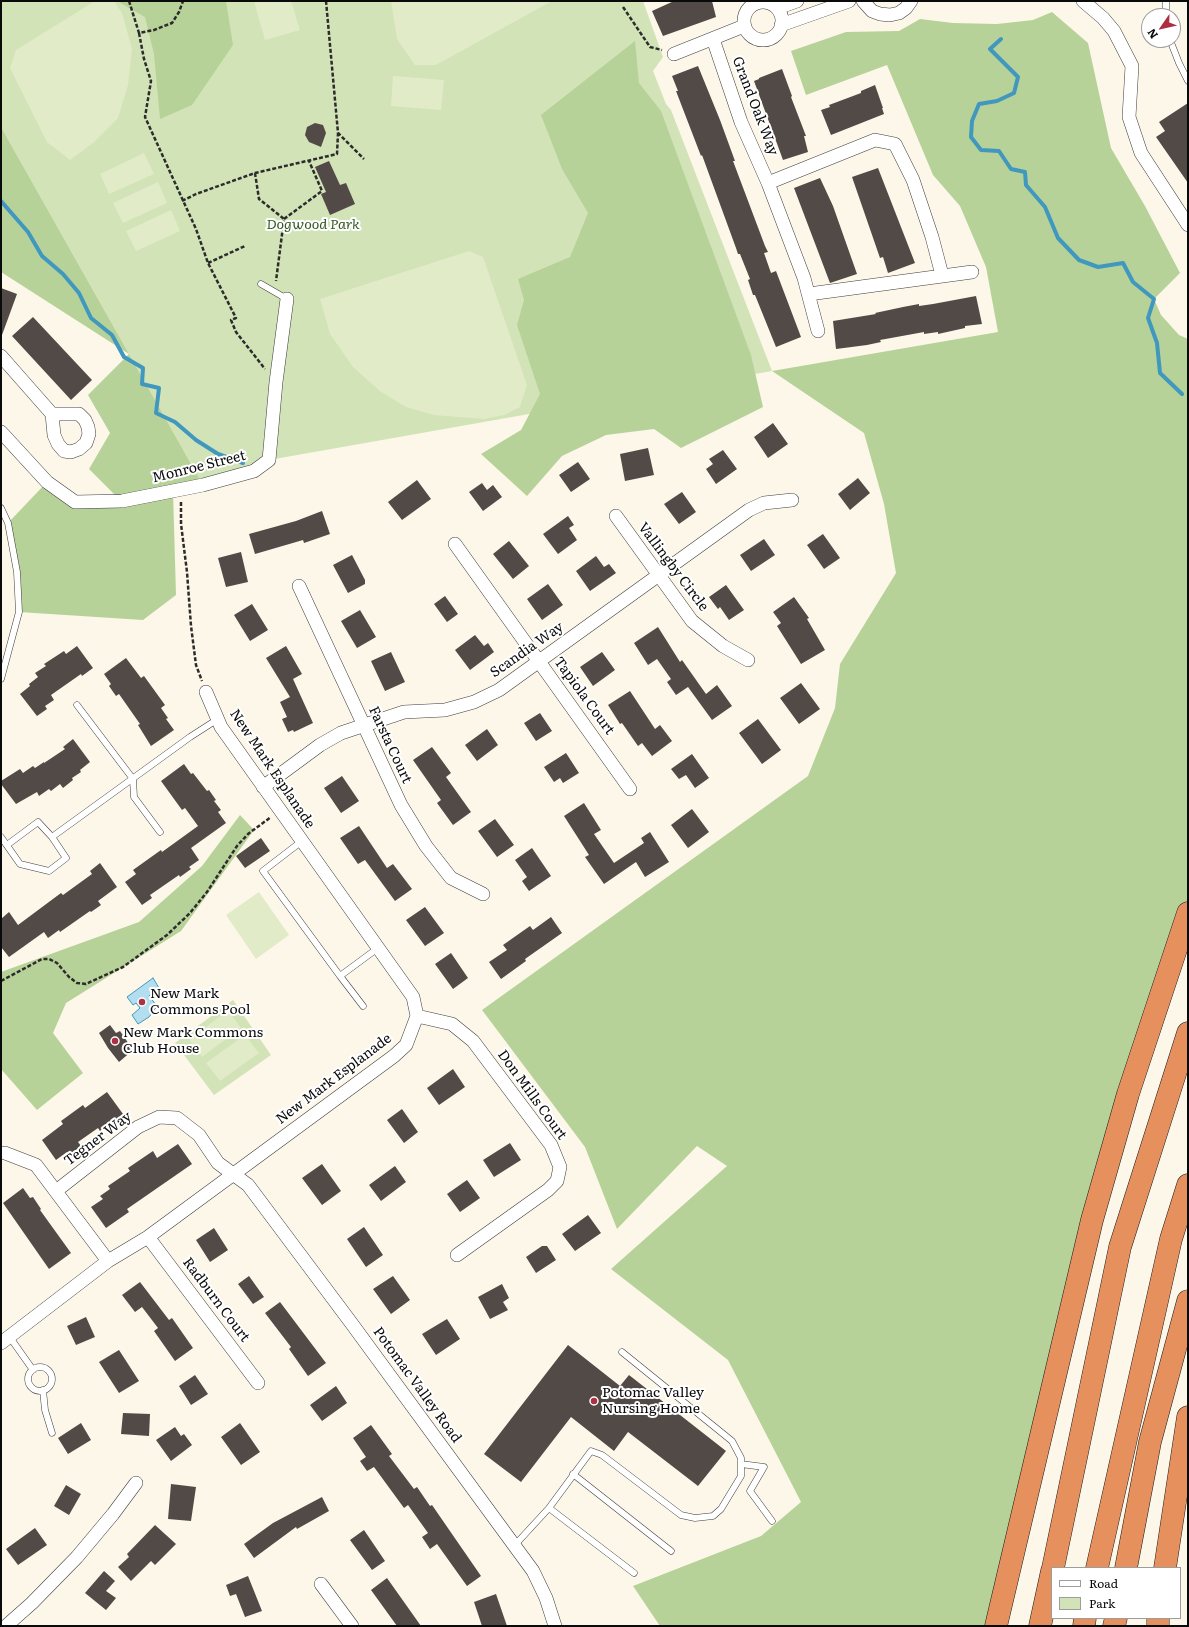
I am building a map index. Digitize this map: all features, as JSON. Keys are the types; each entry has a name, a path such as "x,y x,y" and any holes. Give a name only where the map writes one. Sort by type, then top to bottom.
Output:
{"highway":[{"path":"996,1626 1092,1220 1128,1094 1188,913"},
{"path":"1052,1567 1120,1247 1188,1033"},
{"path":"1097,1567 1171,1239 1188,1185"},
{"path":"1126,1567 1150,1442 1188,1301"},
{"path":"1165,1567 1188,1417"},
{"path":"1002,1626 1035,1458"},
{"path":"1040,1626 1051,1574"}],"street":[{"path":"777,8 797,1"},
{"path":"781,25 849,1"},
{"path":"863,1 872,11 890,15 902,10 911,1"},
{"path":"1082,1 1103,18 1114,31 1132,66 1130,117 1141,153 1188,225"},
{"path":"764,2 777,8 782,18 781,25 775,36 762,40 754,38 747,32 744,26 744,16 748,4 764,2"},
{"path":"674,54 744,26"},
{"name":"Grand Oak Way","path":"713,39 741,122 768,183 804,278 818,331"},
{"path":"768,183 875,140 894,144 913,180 932,237 942,275"},
{"path":"809,294 972,272"},
{"name":"Monroe Street","path":"1,432 47,482 75,502 122,501 181,489 254,471 269,460 276,382 287,299"},
{"path":"1,356 52,414"},
{"name":"Scandia Way","path":"263,787 320,745 341,733 404,712 445,710 474,702 499,690 749,510 764,503 792,500"},
{"name":"Vallingby Circle","path":"616,516 692,621 723,646 748,660"},
{"name":"Tapiola Court","path":"455,544 630,788"},
{"name":"Farsta Court","path":"299,586 401,805 426,846 452,878 483,894"},
{"name":"New Mark Esplanade","path":"5,1339 108,1261 148,1237 394,1056 406,1045 417,1016 413,997 221,727 206,692"},
{"name":"Don Mills Court","path":"417,1016 452,1024 473,1041 551,1145 560,1167 557,1181 548,1190 456,1255"},
{"name":"Tegner Way","path":"56,1191 138,1127 159,1117 177,1118 199,1135 218,1163 234,1174"},
{"path":"5,1153 36,1165 108,1261"},
{"name":"Potomac Valley Road","path":"234,1174 248,1185 533,1571 546,1598 555,1626"},
{"name":"Radburn Court","path":"148,1237 258,1383"},
{"path":"6,1626 32,1604 77,1557 113,1514 136,1483"},
{"path":"321,1584 352,1626"}],"lane":[{"path":"1173,48 1188,81"},
{"path":"261,284 287,299"},
{"path":"1,508 8,523 17,572 19,612 1,679"},
{"path":"77,705 132,779 134,797 160,832"},
{"path":"52,837 218,719"},
{"path":"1,837 6,845 20,864 49,871 66,858 52,837 38,822 6,845"},
{"path":"302,842 263,871 363,1006"},
{"path":"340,976 378,948"},
{"path":"5,1339 33,1370"},
{"path":"514,1546 549,1508 591,1451 602,1455 681,1515 695,1518 713,1516 721,1509 741,1476 741,1458 732,1441 622,1352"},
{"path":"43,1368 47,1370 52,1379 50,1386 43,1390 36,1390 30,1384 29,1377 33,1370 43,1368"},
{"path":"43,1390 45,1410 52,1433"},
{"path":"741,1464 764,1467 750,1491 772,1521"},
{"path":"573,1474 671,1551"},
{"path":"549,1508 634,1573"}],"path":[{"path":"129,1 139,32 144,59 151,81 144,117 196,229 208,263 236,318 231,320 236,332 276,382"},
{"path":"139,32 154,30 172,23 180,12 183,1"},
{"path":"182,201 255,173 337,154 338,133 326,1"},
{"path":"623,7 650,47 670,50 674,54"},
{"path":"338,133 364,159"},
{"path":"275,292 284,219 322,191 309,160"},
{"path":"255,173 259,199 284,219"},
{"path":"208,263 244,246"},
{"path":"181,489 181,524 192,642 196,665 206,692"},
{"path":"1,981 42,959 49,959 57,963 69,977 77,983 86,984 123,967 167,935 190,913 207,892 237,846 248,834 280,811"}],"green space":[{"name":"Dogwood Park","path":"1,1 643,1 663,57 653,71 666,104 671,110 772,371 269,460 203,485 1,127"},
{"path":"95,1 114,1 122,13 132,49 128,85 118,118 93,143 70,160 47,142 10,68 16,50"},
{"path":"117,1 226,1 233,45 192,105 160,119 154,54 145,17"},
{"path":"254,1 291,1 300,30 265,40"},
{"path":"391,1 552,1 436,65 415,65 397,39"},
{"path":"1052,12 1088,43 1111,148 1145,206 1180,273 1154,299 1161,315 1179,335 1188,339 1188,913 1128,1094 996,1626 660,1626 633,1586 761,1536 801,1502 728,1360 611,1269 727,1166 697,1146 617,1229 585,1147 482,1010 808,776 835,708 840,664 896,573 884,504 864,433 772,371 998,332 986,267 960,206 933,175 887,65 806,95 791,51 846,32 899,31 920,19 953,23 997,24 1033,20"},
{"path":"635,41 639,83 661,111 751,355 763,407 681,448 654,429 606,435 562,456 527,496 481,454 521,430 540,394 517,325 524,300 518,279 570,257 588,213 562,169 541,115"},
{"path":"393,76 444,80 441,110 391,106"},
{"path":"1,127 203,485 173,491 176,595 143,620 19,612 17,572 8,523 47,482 75,502 121,501 89,469 110,433 88,395 129,354 1,272"},
{"path":"144,153 154,174 109,194 100,174"},
{"path":"158,182 167,203 123,223 113,203"},
{"path":"171,210 180,231 136,251 126,231"},
{"path":"469,251 483,257 527,385 520,407 504,415 484,419 434,415 406,407 381,392 353,367 330,334 320,299"},
{"path":"240,815 254,830 181,931 66,1003 53,1033 83,1073 37,1110 1,1069 1,972 139,922 202,866"},
{"path":"259,892 289,935 256,959 226,915"},
{"path":"233,1000 271,1055 214,1095 175,1043"},
{"path":"228,1010 241,1028 202,1057 189,1040"},
{"path":"245,1035 259,1053 220,1081 206,1063"}],"water":[{"name":"New Mark Commons Pool","path":"153,978 159,988 149,996 157,1006 149,1017 138,1024 132,1015 140,1008 136,1003 133,1005 127,997"}],"building":[{"path":"674,1 712,1 716,17 663,36 652,11"},
{"path":"698,66 720,120 735,161 733,161 768,252 764,253 771,273 776,271 801,337 776,347 755,295 753,295 748,280 750,279 740,254 738,254 702,155 701,156 676,91 678,91 672,76"},
{"path":"782,69 806,136 804,136 808,152 783,160 754,81"},
{"path":"875,85 884,114 831,135 821,110 830,107 829,105 861,93 861,91"},
{"path":"1188,103 1188,183 1156,137 1165,131 1159,122"},
{"path":"315,123 323,125 326,133 321,147 309,142 305,135 307,127"},
{"path":"329,161 340,185 346,183 355,204 330,215 321,194 326,192 315,167"},
{"path":"878,168 915,263 888,273 883,257 880,258 852,177"},
{"path":"820,178 833,206 857,274 830,283 794,188"},
{"path":"1,288 17,294 2,335 1,335"},
{"path":"976,296 982,324 965,326 965,328 938,334 938,332 924,334 924,332 880,340 881,342 867,345 836,349 833,321 876,314 875,313 919,304 919,306"},
{"path":"33,317 92,380 71,400 12,336"},
{"path":"773,423 788,444 768,458 754,437"},
{"path":"648,448 654,475 625,481 620,454"},
{"path":"723,450 737,469 716,484 706,469 713,464 709,459"},
{"path":"578,462 590,479 571,492 559,475"},
{"path":"858,478 870,493 850,510 838,494"},
{"path":"417,480 431,499 402,520 388,502"},
{"path":"482,483 487,490 493,485 502,497 483,511 469,492"},
{"path":"682,492 696,512 679,524 664,504"},
{"path":"322,511 330,534 304,543 303,540 255,554 249,534 296,521"},
{"path":"568,516 574,525 569,528 577,540 558,554 543,534"},
{"path":"823,534 840,558 824,569 807,545"},
{"path":"764,539 775,555 751,571 740,555"},
{"path":"509,541 529,566 513,579 493,554"},
{"path":"241,552 248,582 226,587 218,558"},
{"path":"352,555 365,580 365,584 348,593 333,565"},
{"path":"596,556 604,567 609,564 616,573 590,591 576,571"},
{"path":"548,584 563,605 542,620 527,599"},
{"path":"726,585 744,610 729,620 720,607 718,609 709,597"},
{"path":"445,596 458,614 447,622 434,604"},
{"path":"794,597 809,618 807,619 825,650 801,664 777,626 781,623 773,612"},
{"path":"252,604 268,630 250,641 234,615"},
{"path":"360,610 376,637 357,648 341,621"},
{"path":"658,627 680,662 682,660 706,694 717,685 732,706 712,720 688,687 676,695 667,682 671,679 657,659 648,665 634,643"},
{"path":"475,635 484,646 488,643 494,652 470,670 455,650"},
{"path":"77,646 93,668 82,676 81,674 51,695 54,700 45,706 47,709 37,716 20,694 38,677 35,673 46,666 44,664 64,651 66,654"},
{"path":"286,646 302,674 293,679 313,723 294,732 293,730 288,732 282,719 287,717 280,702 290,697 266,658"},
{"path":"391,652 405,682 385,691 371,661"},
{"path":"602,652 615,670 593,686 580,667"},
{"path":"126,658 141,678 144,676 165,705 161,708 168,718 166,719 174,730 151,746 138,725 140,724 119,694 116,696 109,686 111,684 104,674"},
{"path":"801,683 820,709 799,724 780,698"},
{"path":"630,691 655,729 660,725 672,741 652,756 642,743 638,746 622,723 620,724 608,705"},
{"path":"540,713 552,731 536,741 524,723"},
{"path":"758,719 781,750 762,764 739,733"},
{"path":"487,729 498,745 477,761 465,745"},
{"path":"73,739 90,762 63,788 60,784 51,791 49,789 39,796 37,792 16,804 1,784 1,781 20,769 23,773 33,766 35,768 44,763 65,749 63,747"},
{"path":"432,747 451,773 446,777 471,812 453,825 437,803 441,800 413,760"},
{"path":"566,753 579,773 563,783 560,778 554,782 544,767"},
{"path":"692,754 709,778 695,788 686,775 679,779 671,769"},
{"path":"184,764 207,791 209,790 216,800 214,801 221,810 218,812 226,823 191,848 199,860 189,867 191,869 180,877 179,875 150,895 152,898 142,905 125,882 136,874 133,870 161,850 162,852 198,826 185,808 182,810 161,781"},
{"path":"342,776 359,801 341,813 324,788"},
{"path":"584,803 601,830 594,834 614,863 644,843 641,838 650,832 669,862 645,877 636,862 604,884 585,857 589,855 564,816"},
{"path":"692,809 709,832 688,848 671,825"},
{"path":"495,819 514,845 497,857 478,831"},
{"path":"359,826 387,868 393,864 412,889 395,901 365,860 358,864 340,838"},
{"path":"261,838 270,851 245,868 236,856"},
{"path":"532,848 551,876 529,891 522,881 527,877 515,860"},
{"path":"100,863 117,887 98,901 101,905 60,932 59,930 48,938 44,932 9,957 1,947 1,919 9,912 18,925 61,893 63,895 92,874 90,871"},
{"path":"425,907 444,933 425,946 406,920"},
{"path":"551,917 562,933 525,959 526,961 501,979 489,962 507,950 503,945 530,926 533,930"},
{"path":"451,953 468,978 453,989 435,964"},
{"name":"New Mark Commons Club House","path":"110,1025 116,1033 120,1031 133,1050 119,1062 99,1033"},
{"path":"453,1069 465,1087 439,1105 427,1088"},
{"path":"107,1092 123,1114 100,1131 98,1128 78,1142 81,1146 69,1155 67,1152 56,1160 42,1140 63,1124 61,1121 83,1105 85,1108"},
{"path":"402,1109 418,1132 404,1143 387,1120"},
{"path":"510,1143 521,1160 494,1177 483,1160"},
{"path":"178,1144 192,1164 127,1209 129,1212 106,1228 91,1207 103,1199 100,1196 110,1189 108,1186 130,1171 128,1168 153,1151 157,1158"},
{"path":"322,1164 341,1191 322,1205 302,1178"},
{"path":"395,1166 406,1182 381,1201 369,1185"},
{"path":"467,1180 480,1198 460,1212 447,1194"},
{"path":"23,1188 30,1198 33,1197 41,1209 40,1210 71,1253 49,1269 3,1203"},
{"path":"588,1215 601,1233 575,1251 562,1234"},
{"path":"364,1227 383,1255 366,1267 347,1239"},
{"path":"214,1228 228,1250 210,1262 196,1240"},
{"path":"542,1246 547,1246 556,1260 536,1273 526,1257"},
{"path":"249,1276 264,1297 253,1304 238,1284"},
{"path":"393,1276 410,1300 391,1314 373,1289"},
{"path":"140,1282 169,1320 172,1318 193,1348 175,1361 154,1331 158,1328 142,1307 135,1312 122,1295"},
{"path":"502,1284 509,1298 503,1302 508,1310 490,1319 478,1297"},
{"path":"280,1302 326,1363 308,1376 289,1349 291,1347 265,1313"},
{"path":"86,1317 95,1337 76,1345 67,1326"},
{"path":"447,1319 460,1339 436,1355 422,1334"},
{"name":"Potomac Valley Nursing Home","path":"568,1345 620,1386 629,1375 726,1451 698,1486 628,1432 614,1451 571,1417 521,1482 484,1454"},
{"path":"119,1350 139,1381 119,1393 99,1362"},
{"path":"195,1375 208,1394 191,1405 179,1386"},
{"path":"336,1386 347,1403 322,1421 310,1405"},
{"path":"123,1413 150,1414 149,1436 121,1434"},
{"path":"81,1423 91,1440 68,1454 58,1438"},
{"path":"240,1423 260,1452 241,1465 221,1437"},
{"path":"371,1425 392,1454 389,1456 414,1489 417,1487 430,1506 432,1505 481,1576 467,1586 437,1544 430,1549 422,1537 428,1533 408,1505 404,1508 374,1467 367,1471 360,1461 366,1457 353,1438"},
{"path":"175,1427 181,1436 184,1434 192,1445 171,1461 156,1440"},
{"path":"171,1484 196,1487 191,1521 168,1519"},
{"path":"66,1485 81,1494 69,1515 54,1506"},
{"path":"322,1497 329,1511 297,1529 296,1527 254,1558 244,1544 273,1523"},
{"path":"155,1525 176,1544 155,1565 151,1561 131,1581 118,1567 129,1557 127,1554"},
{"path":"35,1528 47,1545 18,1565 6,1549"},
{"path":"364,1530 385,1561 372,1570 350,1540"},
{"path":"104,1571 115,1581 106,1591 116,1598 106,1610 85,1593"},
{"path":"248,1576 262,1611 245,1617 236,1594 230,1596 226,1585"},
{"path":"387,1578 421,1626 397,1626 371,1590"},
{"path":"496,1594 507,1626 482,1626 474,1602"}],"waterway":[{"path":"1001,39 990,49 1018,77 1014,93 997,101 979,104 972,121 971,137 981,150 999,151 1011,169 1025,172 1026,185 1045,207 1058,238 1079,260 1098,267 1123,263 1133,282 1154,299 1148,318 1157,343 1160,373 1182,394"},
{"path":"1,201 28,232 42,256 63,274 79,293 91,318 112,335 124,357 143,368 142,384 159,388 156,413 175,422 196,440 218,454 243,463"}],"place":[{"name":"New Mark Commons Pool","path":"142,1002"},
{"name":"New Mark Commons Club House","path":"115,1041"},
{"name":"Potomac Valley Nursing Home","path":"594,1401"}]}
